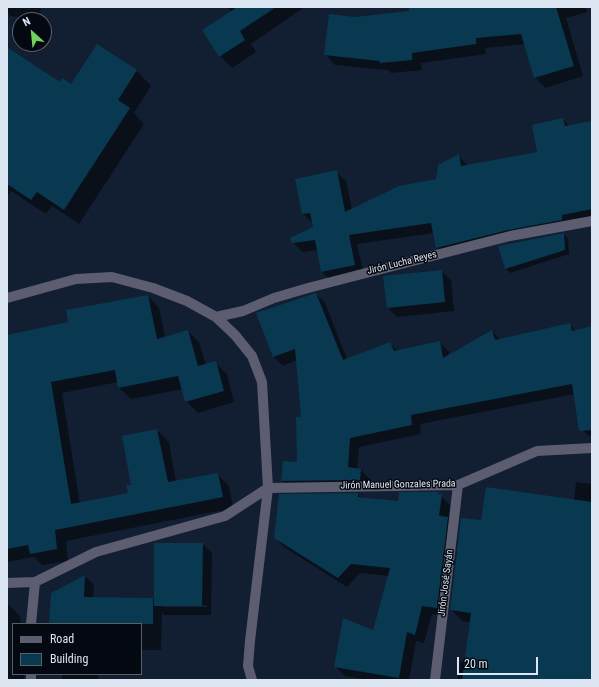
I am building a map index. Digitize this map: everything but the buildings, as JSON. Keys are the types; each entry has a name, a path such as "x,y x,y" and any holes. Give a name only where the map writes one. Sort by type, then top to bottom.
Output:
{"street":[{"name":"Jirón Lucha Reyes","path":"216,317 243,311 274,298 308,288 510,236 592,221"},
{"path":"7,298 76,279 112,277 153,288 187,301 216,317 235,335 252,356 262,382 268,488 250,641 248,666 252,680"},
{"name":"Jirón Manuel Gonzales Prada","path":"268,488 458,485 537,451 592,448"},
{"name":"Jirón José Sayán","path":"435,680 458,485"},
{"path":"7,583 35,582 96,552 225,516 268,488"},
{"path":"31,623 35,582"}]}
